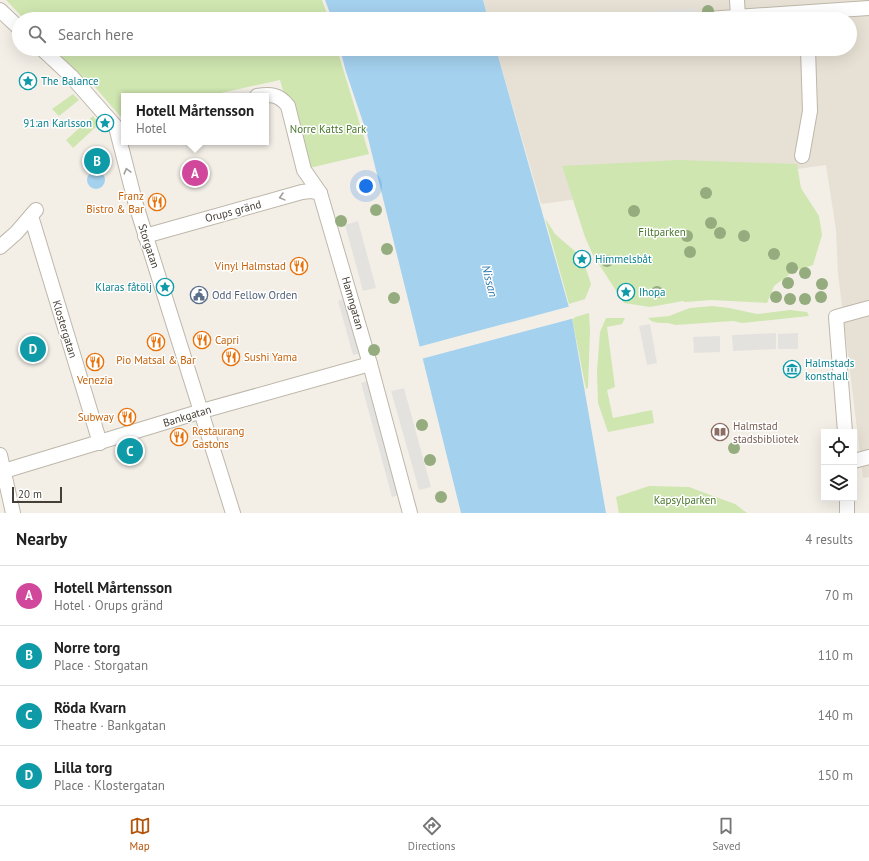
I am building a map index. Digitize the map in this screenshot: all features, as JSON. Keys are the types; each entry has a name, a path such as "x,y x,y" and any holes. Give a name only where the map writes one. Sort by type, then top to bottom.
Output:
{"street":[{"path":"737,0 738,12"},
{"path":"838,12 869,8"},
{"path":"0,10 12,21"},
{"name":"Storgatan","path":"50,56 120,124"},
{"path":"802,156 810,111 808,56"},
{"name":"Hamngatan","path":"269,94 282,98 288,106 304,170 320,193 370,364 409,513"},
{"name":"Storgatan","path":"124,145 136,205 233,513"},
{"name":"Orups gränd","path":"146,236 302,192 311,191 320,193"},
{"name":"Klostergatan","path":"0,246 16,233 33,212 100,442"},
{"path":"845,429 836,317 869,308"},
{"name":"Bankgatan","path":"4,472 202,411 370,364"},
{"path":"0,455 14,513"},
{"path":"857,460 869,457"},
{"path":"847,501 847,513"}],"shaded area":[{"path":"483,0 869,0 869,477 863,478 838,274 836,230 826,165 541,204 498,56 857,56 857,12 486,12"},
{"path":"695,8 695,12 654,11"},
{"path":"358,221 376,288 363,291 345,225"},
{"path":"344,299 359,354 353,355 338,301"},
{"path":"650,324 657,363 647,365 639,326"},
{"path":"776,333 776,349 733,351 732,335"},
{"path":"798,333 798,349 778,349 778,334"},
{"path":"720,336 720,352 694,353 693,337"},
{"path":"367,381 398,495 392,497 361,383"},
{"path":"404,388 431,487 419,490 391,391"}],"green space":[{"path":"6,0 322,0 326,12 17,12"},
{"name":"Norre Katts Park","path":"58,56 339,56 369,154 305,169 280,80 221,93 121,93 121,116 89,80 84,84"},
{"path":"73,94 79,100 59,116 52,109"},
{"path":"93,116 99,124 73,148 66,140"},
{"name":"Filtparken","path":"679,160 797,164 801,188 819,216 822,235 813,265 794,271 774,286 767,303 712,300 683,301 650,307 624,303 593,255 585,237 562,166"},
{"path":"545,218 555,234 578,254 586,269 591,284 585,299 569,304"},
{"path":"712,306 757,314 790,310 807,312 809,316 742,323 733,321 675,325 668,323 657,323 648,318 669,316 690,308"},
{"path":"589,313 590,330 588,388 586,389 572,318"},
{"path":"606,318 625,318 622,324 607,327 615,387 607,390 613,418 652,410 654,423 608,432 598,403 597,372 600,332"},
{"name":"Kapsylparken","path":"649,486 689,487 735,504 747,513 619,513 616,497"}],"water":[{"path":"325,0 483,0 486,12 329,12"},
{"name":"Nissan","path":"342,56 498,56 572,318 606,513 461,513 367,134"},
{"path":"96,171 102,174 105,180 102,186 96,189 90,186 87,180 90,174"}],"pier":[{"path":"571,306 575,318 421,359 418,347"}],"place":[{"name":"The Balance","path":"28,81"},
{"name":"91:an Karlsson","path":"105,123"},
{"name":"Norre torg","path":"97,161"},
{"name":"Hotell Mårtensson","path":"195,173"},
{"name":"Franz Bistro & Bar","path":"157,202"},
{"name":"Himmelsbåt","path":"582,259"},
{"name":"Vinyl Halmstad","path":"299,266"},
{"name":"Klaras fåtölj","path":"165,287"},
{"name":"Ihopa","path":"626,292"},
{"name":"Odd Fellow Orden","path":"199,295"},
{"name":"Capri","path":"202,340"},
{"name":"Pio Matsal & Bar","path":"156,342"},
{"name":"Lilla torg","path":"33,349"},
{"name":"Sushi Yama","path":"231,357"},
{"name":"Venezia","path":"95,362"},
{"name":"Halmstads konsthall","path":"792,369"},
{"name":"Subway","path":"127,417"},
{"name":"Halmstad stadsbibliotek","path":"720,432"},
{"name":"Restaurang Gastons","path":"179,437"},
{"name":"Röda Kvarn","path":"130,451"}]}
